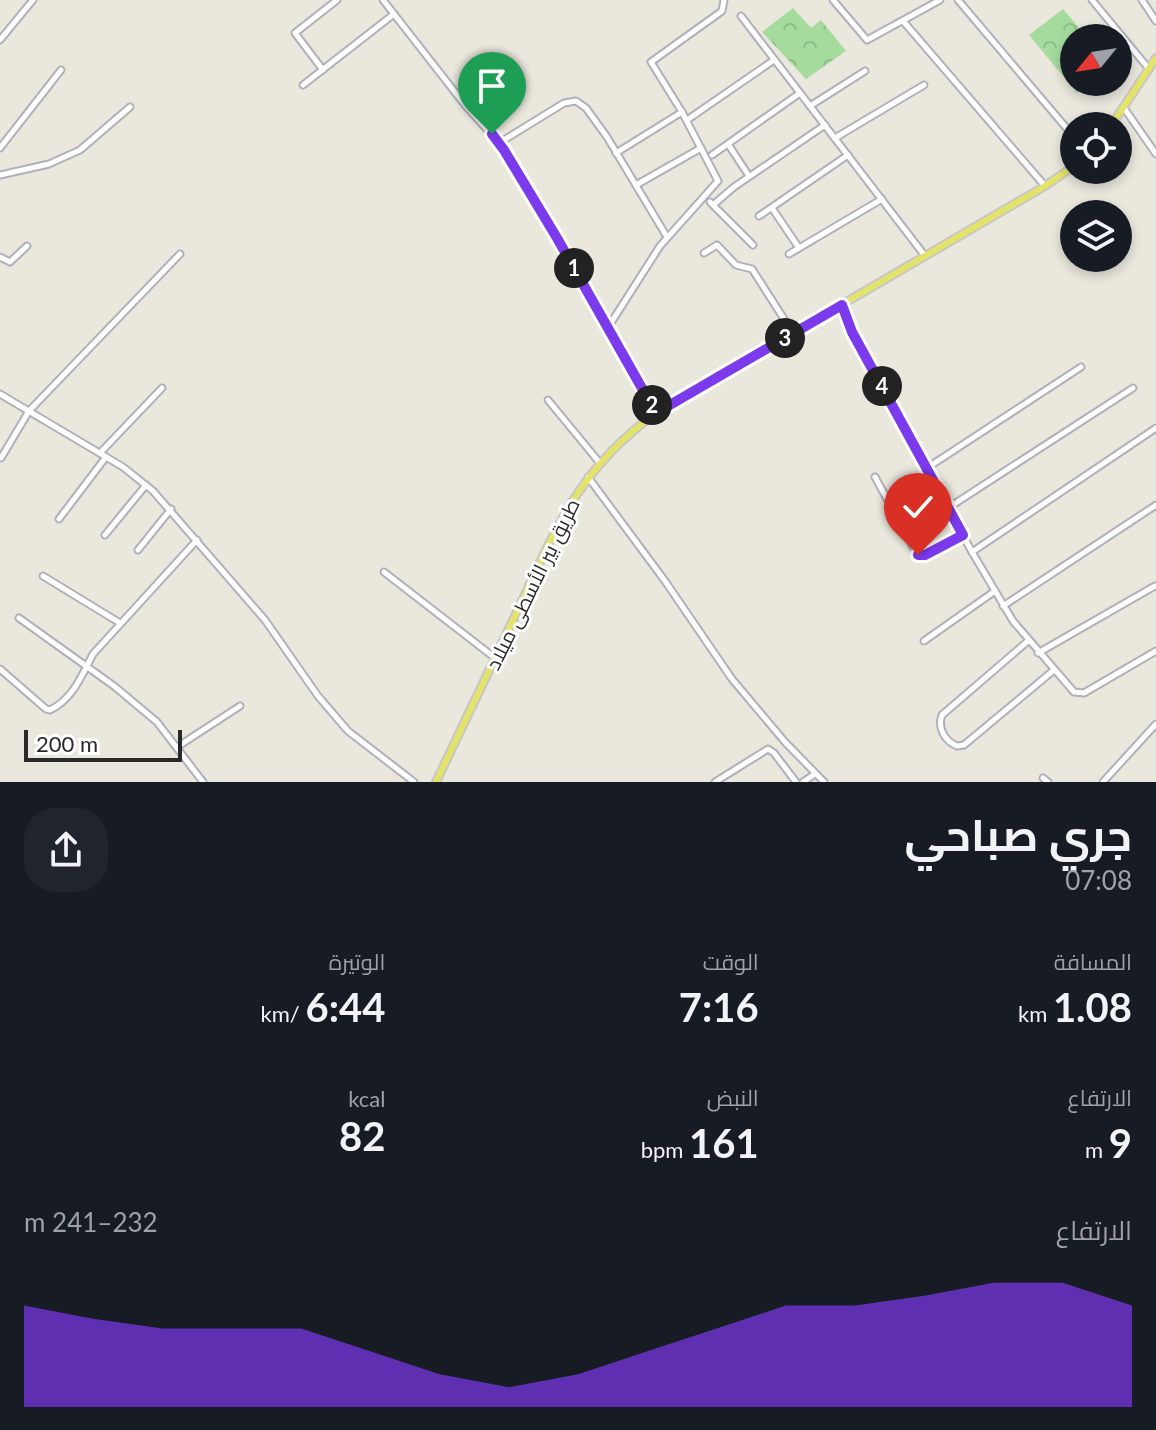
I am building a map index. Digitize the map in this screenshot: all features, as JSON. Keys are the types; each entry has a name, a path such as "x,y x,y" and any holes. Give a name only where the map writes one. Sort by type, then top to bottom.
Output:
{"main road":[{"path":"1121,112 1156,58"},
{"name":"طريق بير الأسطى ميلاد","path":"436,782 558,525 599,462 656,413 1060,176"}],"street":[{"path":"0,40 33,0"},
{"path":"323,70 295,33 337,0"},
{"path":"383,0 465,105 499,143 609,326 656,413"},
{"path":"609,326 667,237 717,183 687,120 651,60 722,11 724,0"},
{"path":"833,0 866,40 940,0"},
{"path":"958,0 1060,120"},
{"path":"1092,0 1149,69"},
{"path":"1142,0 1156,21"},
{"path":"303,85 394,14"},
{"path":"741,16 925,256"},
{"path":"903,21 1045,186"},
{"path":"687,120 774,60"},
{"path":"0,148 61,70"},
{"path":"810,106 865,71"},
{"path":"835,138 924,85"},
{"path":"712,155 800,93"},
{"path":"499,143 572,100 583,105 667,237"},
{"path":"0,175 49,164 73,154 130,107"},
{"path":"1124,108 1156,154"},
{"path":"616,153 682,112"},
{"path":"753,245 712,204 825,125"},
{"path":"728,144 749,176"},
{"path":"636,186 701,148"},
{"path":"759,216 848,155"},
{"path":"789,254 882,199"},
{"path":"772,208 799,248"},
{"path":"704,253 717,245 736,265 752,269 793,333"},
{"path":"0,257 10,262 27,246"},
{"path":"1,458 29,411 180,254"},
{"path":"842,305 852,332 972,552 1003,606 1038,653 1074,692 1081,693 1156,651"},
{"path":"927,468 1081,367"},
{"path":"59,519 103,455 162,388"},
{"path":"948,508 1133,388"},
{"path":"0,394 103,455 146,485 171,509 265,620 318,696 348,731 414,782"},
{"path":"548,400 599,462"},
{"path":"972,552 1156,428"},
{"path":"588,476 732,679 785,742 824,782"},
{"path":"875,477 917,554 925,555 963,535"},
{"path":"105,535 146,485"},
{"path":"1003,606 1156,505"},
{"path":"138,550 171,509"},
{"path":"0,679 2,671 50,710 59,705 88,668 93,654 197,540"},
{"path":"384,572 495,658"},
{"path":"43,576 120,623"},
{"path":"1038,653 1155,586"},
{"path":"924,641 995,591"},
{"path":"19,618 138,705 157,722 203,782"},
{"path":"1028,641 942,715 940,727 950,742 957,746 964,745 1054,670"},
{"path":"177,747 240,706"},
{"path":"1103,782 1156,724"},
{"path":"715,782 768,749 796,782"},
{"path":"803,782 816,774"}],"green space":[{"path":"793,8 811,28 821,20 846,51 806,79 762,32"},
{"path":"1063,9 1076,24 1060,24 1060,72 1029,35"}],"route":[{"path":"492,134 609,326 656,413 842,305 852,332 963,535 925,555 918,555"}]}
